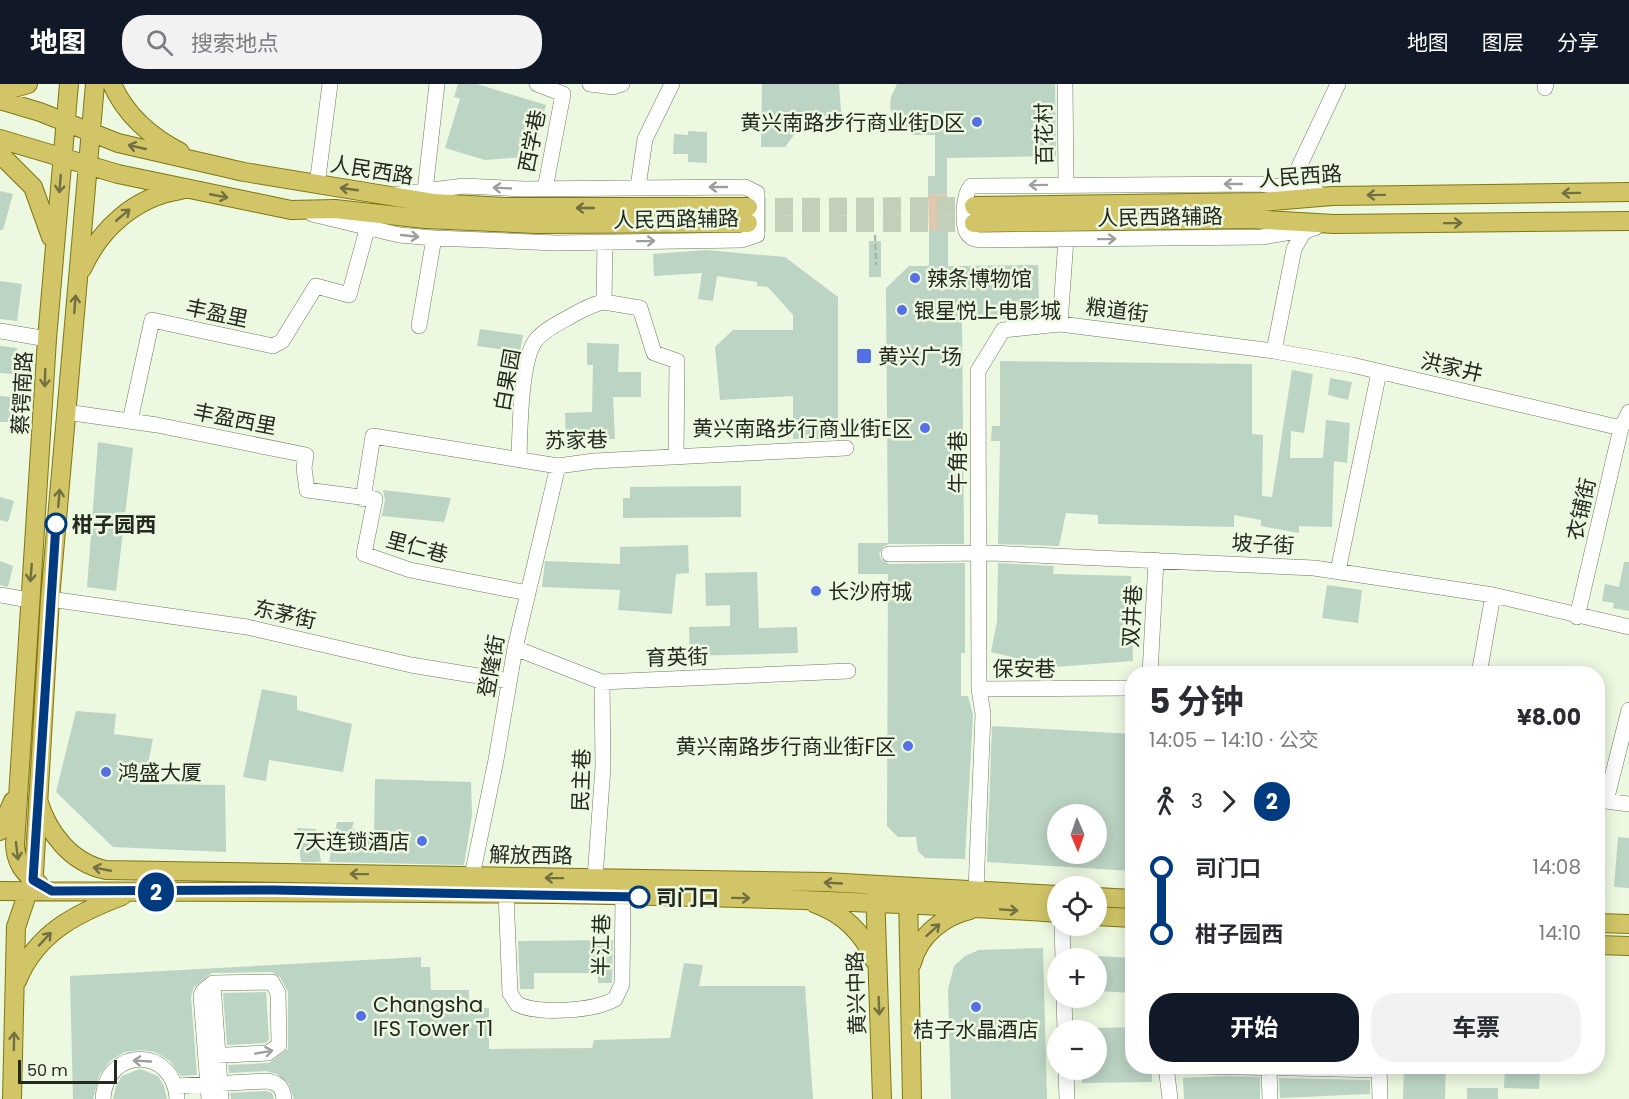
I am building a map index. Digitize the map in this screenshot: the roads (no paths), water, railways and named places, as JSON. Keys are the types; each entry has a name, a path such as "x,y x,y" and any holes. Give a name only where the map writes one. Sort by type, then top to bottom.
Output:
{"main road":[{"path":"0,92 28,84"},
{"name":"蔡锷南路","path":"52,891 31,885 16,855 29,600 47,339 69,84"},
{"name":"蔡锷南路","path":"31,885 50,599 95,84"},
{"path":"112,84 130,114 144,127 174,149 197,161"},
{"name":"人民西路","path":"0,100 66,122 118,143 317,184 433,203 748,215 537,224 425,219 335,209 291,210 187,189 0,139"},
{"path":"0,154 33,187 46,219 54,257"},
{"path":"78,279 88,256 120,218 149,199 187,189"},
{"name":"人民西路","path":"1629,192 1332,196 1263,202 974,214 1249,219 1334,224 1629,221"},
{"path":"0,831 18,788"},
{"name":"解放西路","path":"38,800 49,827 61,843 84,863 106,870 595,878 977,899 1047,896"},
{"path":"12,1099 16,927 13,908 2,888 31,885 16,927"},
{"name":"解放西路","path":"52,891 234,890 798,899 875,893"},
{"path":"15,988 27,962 55,929 86,910 133,892"},
{"name":"黄兴中路","path":"875,893 882,1099"},
{"path":"908,895 912,1099"},
{"path":"1107,898 1125,899"},
{"path":"798,899 824,906 849,923 868,946 878,972"},
{"path":"909,974 917,949 934,928 977,899"},
{"name":"解放西路","path":"977,899 1047,911"},
{"path":"1107,917 1125,918"},
{"path":"1605,923 1629,924"},
{"path":"1605,945 1629,946"}],"street":[{"path":"317,184 330,84"},
{"path":"425,191 436,84"},
{"name":"西学巷","path":"537,84 566,89 554,133 545,189"},
{"path":"590,84 614,87 622,84"},
{"path":"638,187 645,139 672,84"},
{"name":"百花村","path":"1065,84 1066,184"},
{"path":"1289,188 1338,84"},
{"name":"人民西路辅路","path":"1332,196 1262,184 971,186 966,198 966,227 972,238 1066,239 1262,237 1334,224"},
{"name":"人民西路辅路","path":"291,210 399,235 504,242 742,240 757,235 759,199 752,188 545,189 464,186 388,195"},
{"name":"丰盈里","path":"130,421 152,320 273,346 282,341 315,286 349,295 368,226"},
{"path":"1274,351 1294,249 1304,233 1312,228"},
{"path":"419,326 434,238"},
{"path":"1060,324 1066,239"},
{"path":"605,242 604,302 640,308 654,353 677,361 676,457"},
{"name":"白果园","path":"519,459 522,401 528,359 535,340 554,325 594,304 604,302"},
{"name":"粮道街","path":"978,371 1002,330 1060,324 1274,351"},
{"path":"0,331 47,339"},
{"name":"洪家井","path":"1274,351 1378,372 1621,428"},
{"name":"牛角巷","path":"977,553 978,371"},
{"path":"1338,571 1378,372"},
{"name":"丰盈西里","path":"66,412 130,421 306,455 304,468 307,490 363,499"},
{"name":"衣铺街","path":"1577,617 1621,428 1629,412"},
{"name":"苏家巷","path":"363,499 373,436 558,466 846,448"},
{"name":"登隆街","path":"472,876 496,760 514,648 558,466"},
{"name":"里仁巷","path":"363,499 375,499 364,554 410,570 528,593"},
{"name":"坡子街","path":"889,554 977,553 1156,560 1338,571 1493,595 1577,617 1629,627"},
{"name":"保安巷","path":"977,553 979,689 1125,688"},
{"name":"双井巷","path":"1150,666 1156,560"},
{"path":"0,595 29,600"},
{"path":"1480,666 1493,595"},
{"name":"东茅街","path":"50,599 248,627 411,665 509,681"},
{"name":"育英街","path":"514,648 602,682 848,671"},
{"name":"民主巷","path":"595,878 603,777 602,682"},
{"path":"977,899 983,714 979,689"},
{"path":"1605,790 1629,710"},
{"path":"1605,800 1629,804"},
{"name":"半江巷","path":"506,893 508,985 517,1004 541,1010 592,1008 615,999 622,984 623,896"},
{"path":"212,1056 268,1053 279,1045 278,993 272,982 266,980 213,983 212,1056 212,1089 221,1099"},
{"path":"103,1099 108,1076 116,1067 133,1060 151,1061 162,1066 171,1075 176,1093 275,1082 284,1099"},
{"path":"1167,1074 1170,1099"},
{"path":"1269,1074 1270,1099"},
{"path":"1379,1074 1380,1099"},
{"path":"1066,1080 1066,1099"}],"tunnel":[{"path":"748,207 974,206"},
{"path":"748,223 974,223"}],"place":[{"name":"黄兴南路步行商业街D区","path":"977,122"},
{"name":"辣条博物馆","path":"915,278"},
{"name":"银星悦上电影城","path":"902,310"},
{"name":"黄兴广场","path":"864,356"},
{"name":"黄兴南路步行商业街E区","path":"925,428"},
{"name":"柑子园西","path":"56,524"},
{"name":"长沙府城","path":"816,591"},
{"name":"黄兴南路步行商业街F区","path":"908,746"},
{"name":"鸿盛大厦","path":"106,772"},
{"name":"7天连锁酒店","path":"422,841"},
{"name":"司门口","path":"639,897"},
{"name":"桔子水晶酒店","path":"976,1007"},
{"name":"Changsha IFS Tower T1","path":"361,1016"}]}
